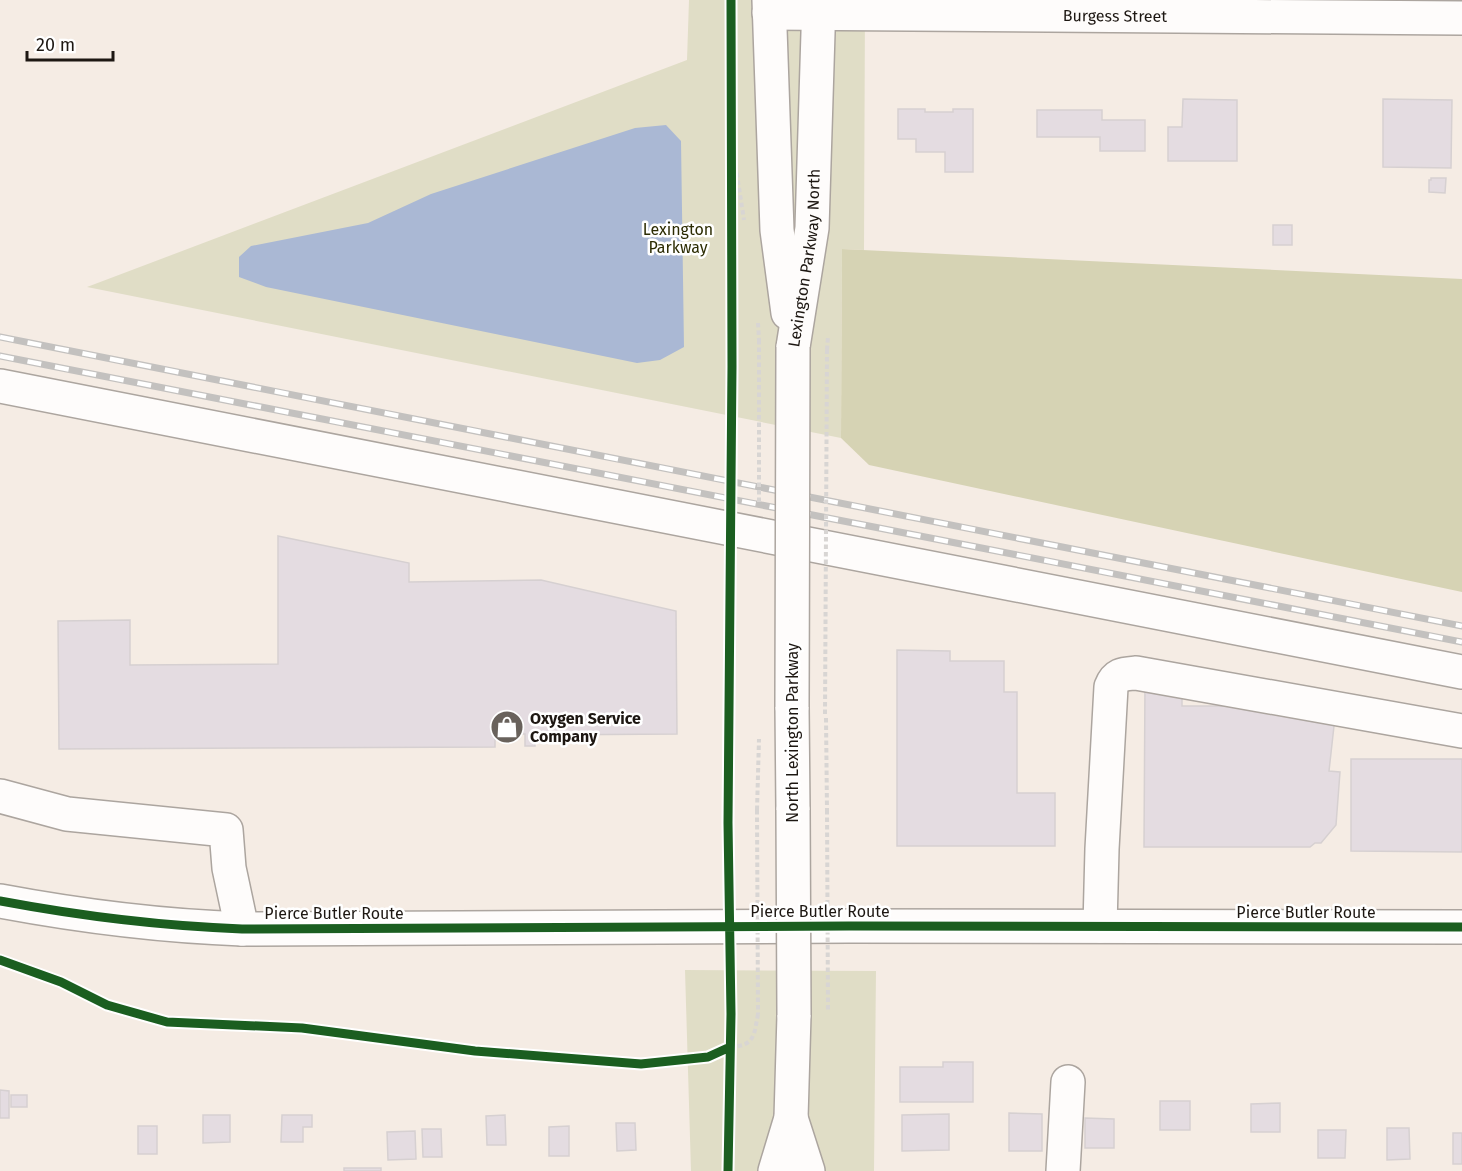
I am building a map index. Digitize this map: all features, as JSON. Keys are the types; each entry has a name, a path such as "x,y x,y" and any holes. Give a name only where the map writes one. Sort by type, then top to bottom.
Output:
{"main road":[{"name":"Burgess Street","path":"769,7 1462,18"},
{"name":"Lexington Parkway North","path":"769,7 777,230 793,347"},
{"name":"Lexington Parkway North","path":"793,347 812,228 819,7"},
{"name":"North Lexington Parkway","path":"791,1118 794,1015 793,347"},
{"path":"0,386 1462,672"},
{"path":"1100,926 1111,687 1114,679 1122,674 1148,675 1462,731"},
{"path":"0,796 67,814 226,830 229,868 242,928"},
{"name":"Pierce Butler Route","path":"0,901 109,919 190,927 242,928 1462,927"},
{"path":"1063,1171 1068,1082"},
{"path":"774,1171 791,1118"},
{"path":"791,1118 808,1171"}],"path":[{"path":"731,125 731,205"},
{"path":"827,350 825,714 828,1012"},
{"path":"727,1049 747,1045 753,1038 758,1014 759,733"},
{"path":"730,1059 727,1049 731,1036"}],"green space":[{"name":"Lexington Parkway","path":"689,0 865,0 864,250 842,249 841,438 87,287 687,60"},
{"path":"685,970 876,971 874,1171 691,1171"}],"shaded area":[{"path":"842,249 1462,279 1462,592 869,465 841,438"}],"water":[{"path":"666,125 681,141 684,347 660,360 637,363 266,287 239,277 239,257 251,246 368,223 431,194 635,128"}],"building":[{"path":"1183,99 1237,100 1237,161 1168,161 1168,127 1182,127"},
{"path":"1383,99 1452,100 1451,168 1383,167"},
{"path":"898,109 953,112 953,109 973,109 973,172 945,172 945,152 916,152 916,139 898,139"},
{"path":"1037,110 1102,110 1102,120 1145,120 1145,151 1100,151 1100,137 1037,137"},
{"path":"1431,178 1446,178 1445,193 1429,192"},
{"path":"1273,225 1292,225 1292,245 1273,245"},
{"path":"278,536 409,563 409,582 541,580 676,611 677,734 535,735 535,746 525,746 525,734 495,734 495,747 59,749 58,621 130,620 130,665 278,664"},
{"path":"897,650 950,651 950,661 1004,661 1004,692 1017,692 1017,793 1055,793 1055,846 897,846"},
{"path":"1145,682 1182,682 1182,706 1234,706 1335,717 1329,771 1340,772 1336,825 1321,843 1315,843 1310,847 1144,847"},
{"path":"1351,759 1462,759 1462,852 1351,851"},
{"path":"943,1062 973,1062 973,1102 900,1102 900,1067 943,1067"},
{"path":"0,1090 9,1091 9,1118 0,1118"},
{"path":"11,1095 27,1095 27,1107 11,1107"},
{"path":"1160,1101 1190,1101 1190,1130 1160,1130"},
{"path":"1280,1103 1280,1132 1251,1132 1251,1104"},
{"path":"1009,1113 1042,1114 1042,1151 1009,1151"},
{"path":"949,1114 949,1150 902,1151 902,1115"},
{"path":"203,1115 230,1115 230,1142 203,1143"},
{"path":"282,1115 312,1115 312,1127 303,1127 303,1142 281,1142"},
{"path":"505,1115 506,1145 487,1145 486,1116"},
{"path":"1085,1118 1114,1119 1114,1148 1085,1148"},
{"path":"616,1123 635,1123 636,1150 617,1151"},
{"path":"138,1126 157,1126 157,1154 138,1154"},
{"path":"569,1126 569,1156 549,1156 549,1127"},
{"path":"1387,1128 1409,1128 1410,1159 1387,1160"},
{"path":"422,1129 441,1129 442,1157 423,1157"},
{"path":"1318,1130 1346,1130 1345,1158 1318,1158"},
{"path":"415,1131 416,1159 388,1160 387,1132"},
{"path":"1453,1133 1462,1133 1462,1164 1453,1164"},
{"path":"344,1168 381,1168 381,1171 344,1171"}],"railway":[{"path":"0,337 1462,626"},
{"path":"0,356 1462,642"}],"cycle path":[{"path":"728,1171 731,1014 728,823 732,366 731,0"},
{"path":"0,901 121,919 242,929 849,926 1462,927"},
{"path":"0,960 61,982 107,1005 167,1022 302,1028 475,1051 641,1064 708,1057 730,1047"}],"place":[{"name":"Oxygen Service Company","path":"507,727"}]}
